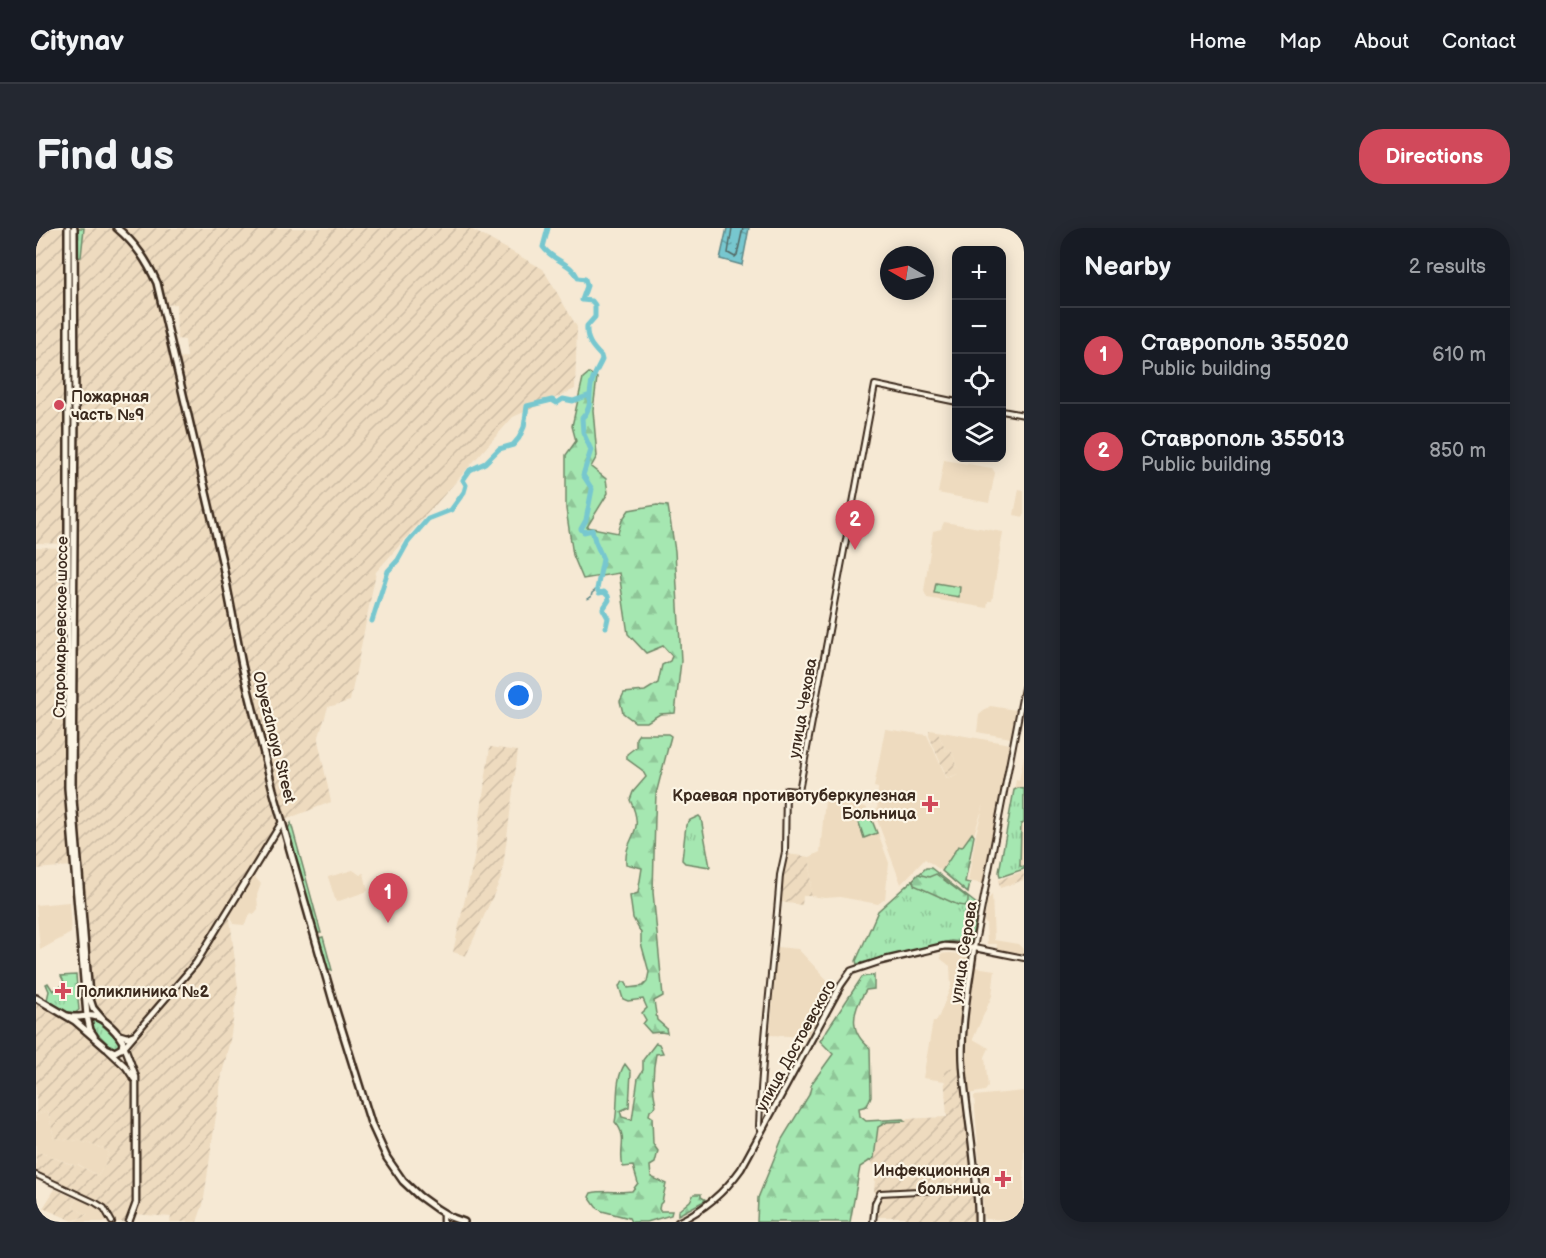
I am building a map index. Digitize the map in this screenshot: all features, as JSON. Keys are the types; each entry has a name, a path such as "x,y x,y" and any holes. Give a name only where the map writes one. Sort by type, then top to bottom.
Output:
{"main road":[{"name":"Старомарьевское шоссе","path":"68,228 72,403 72,787 89,996 93,1008 104,1021"},
{"name":"Старомарьевское шоссе","path":"74,228 68,788 88,1027"},
{"name":"Obyezdnaya Street","path":"117,228 139,249 157,283 222,561 245,676 287,842 333,1001 377,1139 403,1181 443,1213 464,1222"},
{"path":"106,1048 115,1052 131,1039 196,963 282,822"},
{"path":"271,843 277,839 287,842"},
{"name":"улица Достоевского","path":"678,1222 699,1211 726,1188 741,1169 850,971 928,949 953,945 974,948"},
{"name":"улица Серова","path":"974,948 966,1005 963,1062 977,1188 978,1222"},
{"path":"36,998 68,1016 94,1036 128,1069 135,1085"},
{"path":"68,1016 79,1018 86,1013 104,1021 117,1034 129,1055 135,1073 136,1203 129,1222"},
{"path":"94,1036 88,1027 91,1020 98,1018"},
{"path":"117,1034 127,1037 137,1033"},
{"path":"129,1055 131,1039"},
{"path":"443,1213 443,1222"}],"street":[{"name":"улица Чехова","path":"762,1130 759,1126 761,1081 780,875 785,852 786,790 799,792 831,609 875,385 952,401"},
{"path":"1006,412 1024,415"},
{"name":"улица Серова","path":"974,948 1024,688"},
{"path":"974,948 1024,958"},
{"path":"36,1175 96,1203 104,1209 112,1222"},
{"path":"873,1222 875,1203 880,1193 977,1188"}],"shaded area":[{"path":"36,228 67,228 67,544 36,543"},
{"path":"75,228 113,228 131,245 148,269 154,283 280,822 197,957 178,983 136,1031 126,1035 117,1032 92,1004 76,818"},
{"path":"121,228 469,228 543,269 577,327 575,389 513,417 376,572 350,701 328,707 318,740 331,802 284,820 245,666 231,592 179,358 187,357 185,340 177,339 176,304 166,305 160,282 143,250"},
{"path":"944,460 992,468 995,473 989,503 938,493"},
{"path":"1019,489 1024,490 1024,517 1014,515"},
{"path":"944,522 1003,532 992,601 988,601 987,608 927,598 924,591 933,531 941,529"},
{"path":"36,547 63,548 66,553 66,789 72,866 36,869"},
{"path":"990,706 1016,710 1011,738 977,732 979,715"},
{"name":"Краевая противотуберкулезная Больница","path":"885,729 927,735 947,779 958,774 958,768 951,749 946,751 937,731 1010,744 984,884 968,881 984,804 974,834 942,871 925,859 901,884 877,820 878,788 874,787"},
{"path":"929,730 937,731 946,751 951,749 958,774 947,778 929,736"},
{"path":"490,747 518,751 502,876 466,956 453,952 474,859"},
{"path":"1024,755 1024,869 1000,877 1016,780 1019,781"},
{"path":"825,800 866,807 873,819 889,863 885,899 878,904 840,897 811,896 810,857 820,852"},
{"path":"787,854 810,857 811,896 803,896 802,905 780,902"},
{"path":"353,870 360,875 364,873 368,891 336,902 328,877"},
{"path":"1024,871 1024,880 1000,888 998,880"},
{"path":"253,875 261,884 257,895 258,909 254,914 251,913 244,925 233,924 228,914"},
{"path":"992,895 994,940 1018,944 1024,950 1024,957 996,951 997,944 987,944 986,923 984,922 988,899"},
{"path":"69,902 71,933 40,950 36,905"},
{"path":"230,918 238,988 222,1074 203,1205 197,1222 170,1222 171,1217 135,1214 138,1192 138,1077 130,1048 132,1040 198,964 226,919"},
{"path":"777,947 798,949 833,986 807,1037 770,1035"},
{"path":"940,954 967,955 968,958 962,1067 944,1074 945,1081 923,1078 933,1021 936,1021 939,1016 951,986 950,966 941,959"},
{"path":"975,967 995,970 992,996 973,1039 989,1048 985,1057 988,1087 985,1091 968,1094 967,1009"},
{"path":"36,1002 87,1032 133,1083 135,1192 127,1222 114,1222 104,1204 36,1174 36,1151 75,1166 77,1164 98,1176 109,1151 81,1141 54,1138 48,1111 36,1115"},
{"path":"962,1067 974,1190 974,1222 905,1222 904,1217 878,1217 877,1198 874,1191 876,1168 872,1163 878,1127 887,1122 904,1121 903,1119 947,1117 944,1074 947,1068"},
{"name":"Инфекционная больница","path":"1024,1091 1024,1220 984,1219 974,1096"},
{"path":"48,1111 54,1138 81,1141 109,1151 98,1176 78,1164 76,1166 36,1151 36,1115"},
{"path":"55,1189 77,1199 73,1207 87,1215 73,1221 43,1208"},
{"path":"78,1197 103,1210 110,1222 73,1222 87,1215 73,1207"}],"green space":[{"path":"70,228 72,228 73,393 71,394"},
{"path":"76,228 84,228 81,257 77,258"},
{"path":"589,373 597,378 593,410 597,456 591,467 606,479 608,493 587,527 618,533 622,520 629,510 657,505 668,506 675,551 681,661 675,713 660,714 647,722 635,722 623,713 620,701 624,693 645,691 658,683 662,665 670,661 672,656 663,646 646,653 628,634 619,573 583,579 573,555 566,509 566,455 576,441 572,426 583,378"},
{"path":"70,409 73,409 73,541 71,541"},
{"path":"936,583 960,587 959,597 934,593"},
{"path":"639,734 668,734 671,736 656,794 653,892 663,996 654,1001 657,1020 666,1028 667,1033 651,1033 643,1024 646,1020 642,1013 647,1008 643,999 628,1001 623,999 619,986 626,982 628,988 643,986 647,982 649,972 641,943 641,933 633,918 630,896 638,893 642,868 626,864 626,854 636,828 635,812 630,800 633,792 646,777 642,770 627,759 627,754 636,747 636,738"},
{"path":"1024,789 1020,866 1024,869 1000,877 1014,790"},
{"path":"869,813 877,833 864,838 857,817"},
{"path":"699,816 710,867 685,863 682,860 686,825 690,820"},
{"path":"291,823 321,933 316,931 288,829"},
{"path":"972,833 974,836 965,882 970,883 968,893 942,871 958,846 962,847"},
{"path":"926,868 931,868 978,905 971,943 951,941 857,964 856,961 878,911"},
{"path":"918,874 929,877 936,874 968,898 968,902 965,906 958,905 914,885 913,880"},
{"path":"323,937 332,970 326,968 318,941"},
{"path":"76,975 79,1010 72,1015 47,1000 49,991 46,984 48,983 53,991 65,984 61,976"},
{"path":"874,975 874,989 866,990 855,1013 855,1028 858,1035 870,1048 871,1096 867,1106 859,1108 860,1116 866,1121 903,1119 905,1121 887,1122 878,1127 874,1158 860,1167 850,1222 757,1222 758,1198 782,1139 809,1095 812,1083 833,1054 820,1041 862,977"},
{"path":"95,1019 119,1040 120,1046 116,1049 112,1048 92,1028 91,1022"},
{"path":"656,1043 659,1044 663,1053 656,1054 653,1080 656,1106 649,1115 652,1117 653,1144 658,1151 655,1163 650,1166 651,1177 666,1184 660,1211 672,1211 671,1215 647,1222 631,1222 629,1218 602,1211 589,1197 591,1193 596,1192 632,1191 638,1183 633,1166 623,1167 621,1133 615,1122 618,1084 625,1064 631,1072 629,1107 620,1111 622,1117 632,1120 638,1078 643,1070 643,1060"},
{"path":"694,1194 701,1194 701,1197 706,1200 678,1215 678,1211 690,1201"}],"water":[{"path":"727,228 749,228 742,265 720,259"}],"waterway":[{"path":"548,228 543,247 571,269 578,278 585,279 587,286 582,300 592,301 595,305 595,317 587,326 588,335 590,343 602,360 592,382 588,410 582,418 583,432 591,450 583,475 592,489 586,520 581,529 584,532 592,530 603,559 597,589 599,593 604,592 609,600 603,609 608,618 606,627"},
{"path":"372,621 388,571 398,560 408,542 428,519 451,510 464,492 466,485 463,480 470,470 485,463 499,449 513,445 524,427 527,406 552,400 557,403 563,399 573,401 590,395"},
{"path":"587,599 597,589"}],"place":[{"name":"Пожарная часть №9","path":"59,405"},
{"name":"Ставрополь 355013","path":"855,550"},
{"name":"Краевая противотуберкулезная Больница","path":"930,804"},
{"name":"Ставрополь 355020","path":"388,923"},
{"name":"Поликлиника №2","path":"63,991"},
{"name":"Инфекционная больница","path":"1003,1179"}]}
